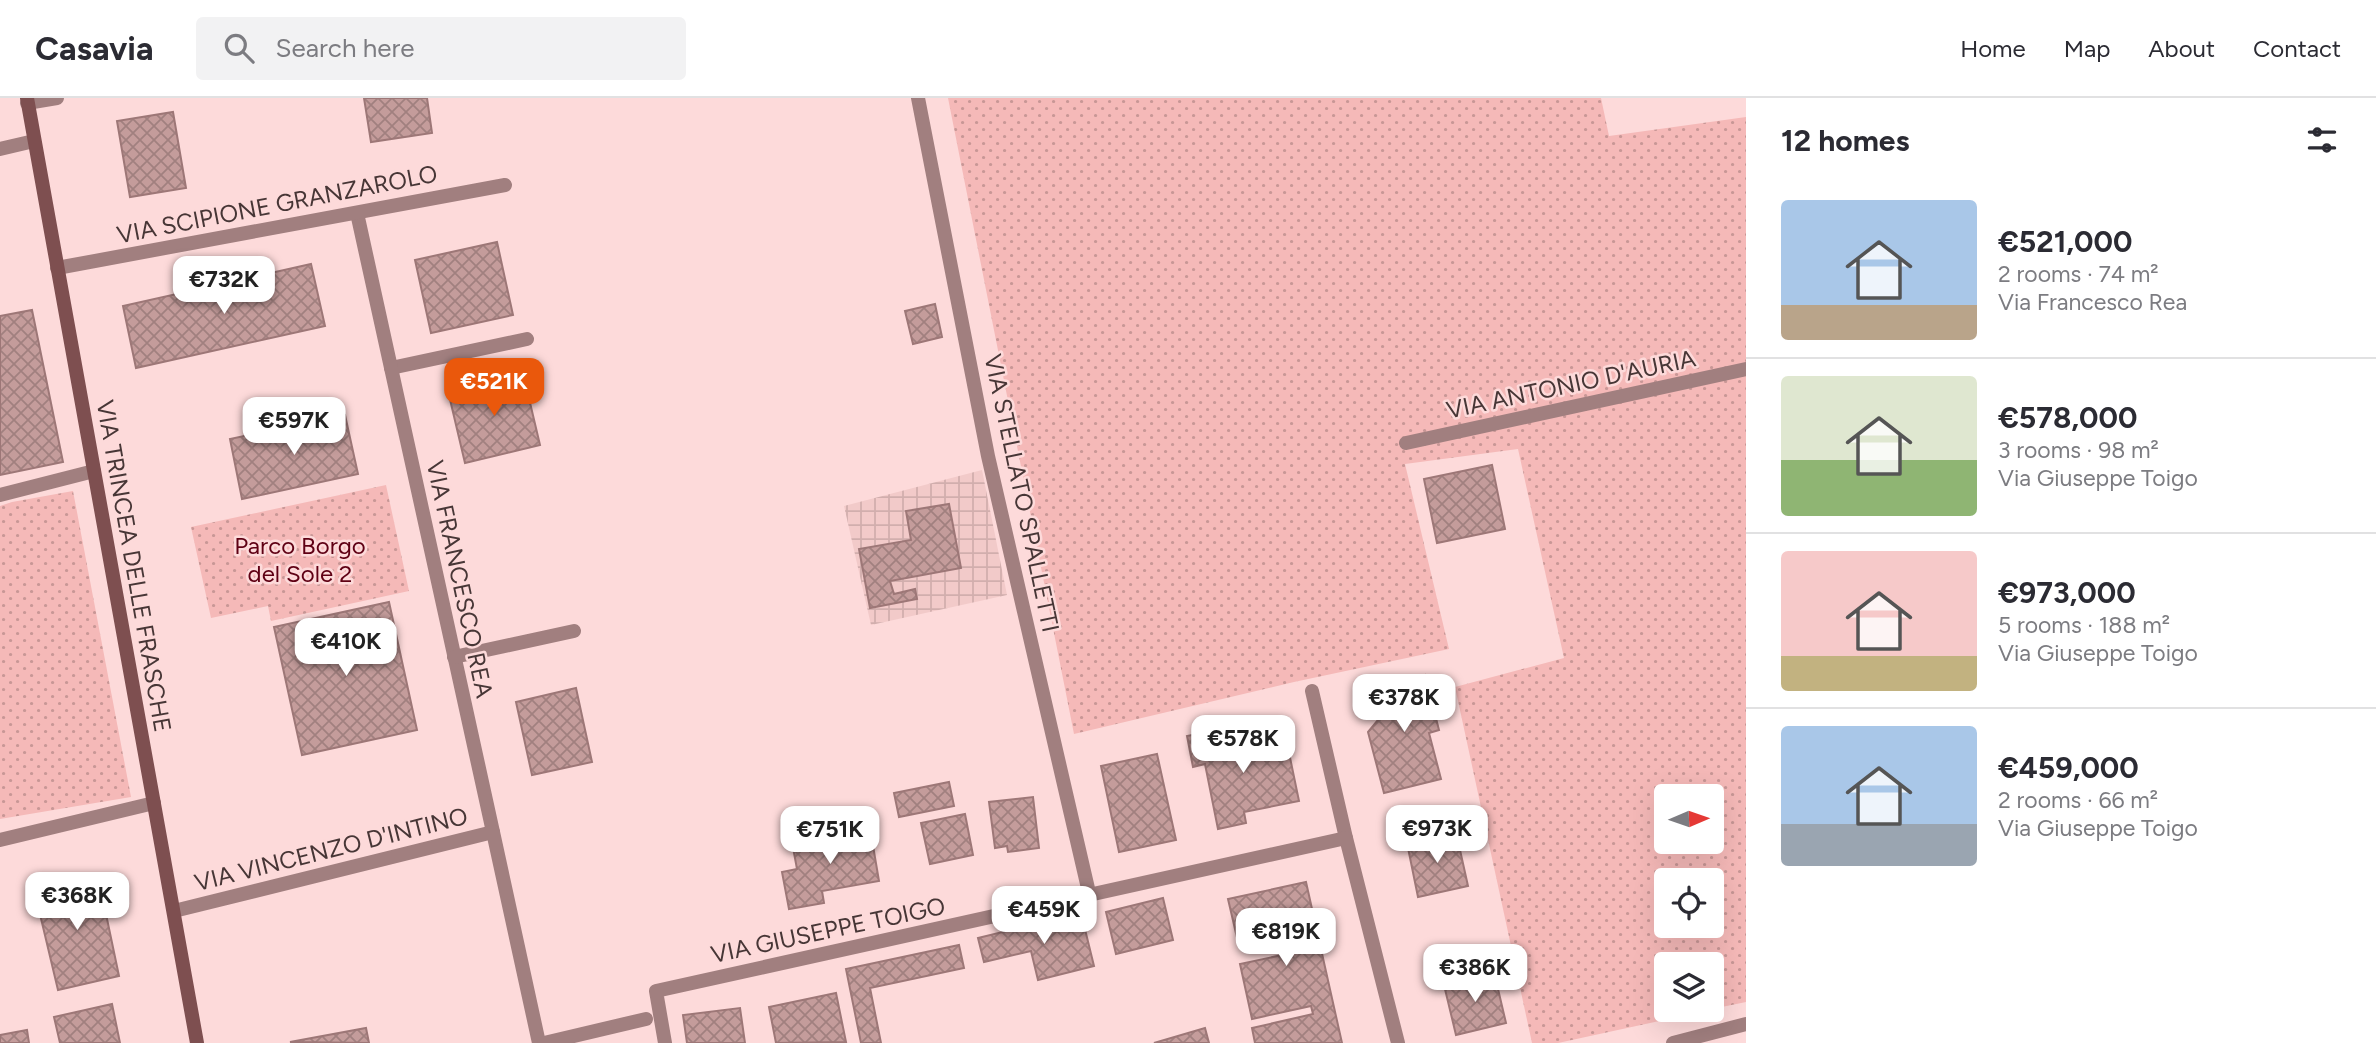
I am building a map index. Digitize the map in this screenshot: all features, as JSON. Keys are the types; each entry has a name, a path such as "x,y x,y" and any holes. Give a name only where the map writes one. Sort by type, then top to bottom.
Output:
{"street":[{"path":"27,100 57,98"},
{"name":"VIA STELLATO SPALLETTI","path":"918,98 988,456 1090,897"},
{"name":"VIA TRINCEA DELLE FRASCHE","path":"27,100 197,1043"},
{"path":"0,149 34,141"},
{"name":"VIA SCIPIONE GRANZAROLO","path":"57,268 505,185"},
{"name":"VIA FRANCESCO REA","path":"357,213 493,832"},
{"path":"391,368 527,339"},
{"name":"VIA ANTONIO D'AURIA","path":"1406,443 1746,369"},
{"path":"0,495 94,471"},
{"path":"454,657 574,631"},
{"path":"1312,691 1398,1043"},
{"path":"0,840 154,803"},
{"name":"VIA VINCENZO D'INTINO","path":"174,911 493,832 542,1043 646,1019"},
{"name":"VIA GIUSEPPE TOIGO","path":"666,1043 656,991 1090,897 1346,838"},
{"path":"1673,1043 1746,1024"}],"shaded area":[{"path":"982,470 1007,595 871,625 844,506"}],"green space":[{"path":"948,98 1601,98 1609,136 1746,117 1746,1002 1724,1007 1724,952 1654,952 1655,1022 1558,1043 1532,1043 1455,687 1564,658 1518,449 1405,464 1449,649 1074,734"},
{"name":"Parco Borgo del Sole 2","path":"386,485 409,591 271,621 268,606 211,618 191,527"},
{"path":"73,491 131,797 0,819 0,506"}],"building":[{"path":"364,98 427,98 432,133 371,142"},
{"path":"173,112 186,188 130,197 117,121"},
{"path":"497,242 513,315 431,333 415,260"},
{"path":"311,264 325,326 136,368 123,306"},
{"path":"935,304 942,337 913,344 905,311"},
{"path":"32,310 63,462 0,475 0,316"},
{"path":"523,373 540,445 465,463 448,391"},
{"path":"345,415 358,474 242,499 230,439"},
{"path":"1492,465 1505,529 1437,543 1424,479"},
{"path":"949,504 961,568 890,581 894,594 915,589 917,599 870,608 859,549 911,540 906,511"},
{"path":"389,602 417,730 302,755 274,627"},
{"path":"1425,675 1439,730 1429,733 1441,779 1384,793 1368,732 1378,720 1370,689"},
{"path":"576,688 592,762 532,775 516,702"},
{"path":"1233,727 1239,753 1287,743 1299,801 1244,812 1246,823 1218,829 1205,764 1193,767 1187,736"},
{"path":"1157,754 1176,840 1119,852 1101,766"},
{"path":"949,782 954,806 899,817 894,793"},
{"path":"1033,797 1039,848 1008,852 1007,846 995,848 989,802"},
{"path":"965,814 973,855 930,864 921,823"},
{"path":"870,828 879,881 822,891 824,903 789,909 782,872 797,869 792,842"},
{"path":"1456,832 1468,886 1418,897 1407,843"},
{"path":"98,876 119,976 58,990 34,889"},
{"path":"1306,882 1342,1043 1255,1043 1252,1028 1313,1014 1311,1006 1252,1019 1240,964 1306,950 1301,928 1238,942 1228,899"},
{"path":"1163,898 1173,940 1116,954 1106,912"},
{"path":"1081,913 1094,966 1038,980 1031,951 984,962 978,938"},
{"path":"959,945 964,968 870,988 881,1043 861,1043 846,969"},
{"path":"1494,972 1506,1023 1456,1035 1444,985"},
{"path":"836,993 846,1042 776,1043 769,1007"},
{"path":"112,1004 120,1043 60,1043 54,1017"},
{"path":"740,1008 745,1043 687,1043 683,1015"},
{"path":"366,1028 369,1043 290,1042"},
{"path":"1205,1028 1209,1043 1154,1043"},
{"path":"27,1030 29,1043 0,1043 0,1035"}]}
